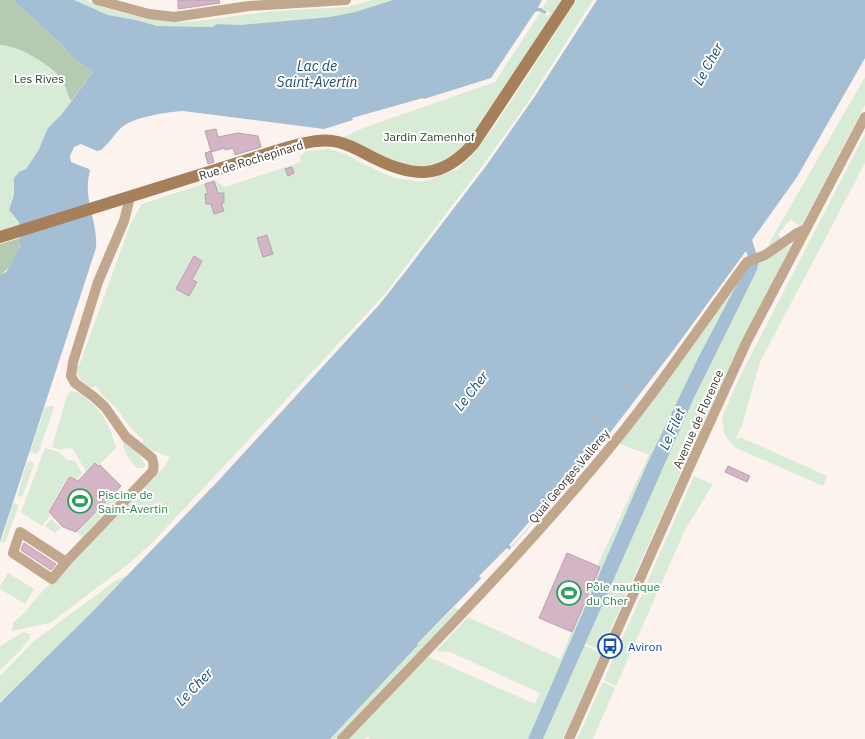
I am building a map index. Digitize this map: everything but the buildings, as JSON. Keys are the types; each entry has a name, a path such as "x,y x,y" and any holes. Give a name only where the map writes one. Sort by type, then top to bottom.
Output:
{"street":[{"path":"96,0 149,14 174,17 233,8 346,0"},
{"name":"Rue de Rochepinard","path":"0,237 296,145 315,141 330,140 346,144 390,166 406,171 425,172 444,167 458,159 474,143 569,0"},
{"name":"Avenue de Florence","path":"569,739 747,341 865,117"},
{"path":"66,562 20,532 13,553 52,579 154,468 152,458 126,437 105,407 75,384 71,376 73,362 98,282 128,210 130,198"},
{"name":"Quai Georges Vallerey","path":"342,739 472,603 577,488 663,380 747,262 765,255 806,229"}],"green space":[{"name":"Les Rives","path":"0,0 13,0 61,44 71,101 48,128 38,151 26,169 14,178 14,195 9,210 19,222 19,225 0,231"},
{"path":"0,0 13,0 61,44 72,57 93,72 71,101 62,79 50,68 25,52 0,45"},
{"path":"74,0 86,0 102,7 128,14 172,22 197,21 273,11 347,7 372,0 393,0 355,12 330,17 240,25 217,24 213,27 157,26 108,15"},
{"name":"Jardin Zamenhof","path":"548,0 563,0 466,143 440,164 409,167 342,138 363,128 495,82 541,11 547,16 550,13 542,8"},
{"path":"577,0 593,0 525,107 385,294 152,543 127,565 50,623 12,631 13,623 165,466 170,457 151,450 143,444 143,439 131,428 112,403 96,386 92,388 84,383 76,370 130,225 142,204 215,180 225,187 301,162 300,156 307,151 329,149 343,153 395,178 422,182 458,169 474,153 496,124"},
{"path":"865,77 865,105 803,223 800,226 791,219 778,234 781,239 767,250 771,240"},
{"path":"865,134 865,163 760,362 742,425 736,438 740,437 827,476 823,486 736,448 724,433 722,417 740,376"},
{"path":"20,238 19,249 15,259 0,275 0,244"},
{"path":"792,244 740,345 684,465 671,460 683,467 601,650 584,643 693,400 757,270 759,261"},
{"path":"745,269 699,356 647,464 528,739 370,739 368,737 364,739 348,739 427,656 535,704 540,693 450,652 436,651 468,617 560,659 599,567 598,564 649,455 618,443"},
{"path":"70,391 82,395 103,416 112,434 116,448 98,466 95,463 86,472 73,449 61,450 52,447"},
{"path":"53,406 54,408 39,451 37,454 30,452 45,407"},
{"path":"123,440 139,454 145,465 144,468 137,468 132,462 125,451"},
{"path":"45,448 59,452 67,460 75,461 82,473 77,480 70,477 66,480 48,512 50,516 42,526 21,512"},
{"path":"31,461 34,464 23,495 21,497 17,496 27,462"},
{"path":"694,476 713,484 685,530 616,686 604,680"},
{"path":"121,487 125,492 104,514 99,509"},
{"path":"13,503 19,505 6,541 1,543"},
{"path":"97,511 102,516 82,537 77,532"},
{"path":"51,519 61,528 55,533 45,526"},
{"path":"8,573 34,589 25,604 0,589"},
{"path":"128,575 0,702 0,676 34,641 118,579"},
{"path":"455,607 459,611 338,739 330,739 417,644"},
{"path":"23,632 30,634 30,638 19,652 0,670 0,646"},
{"path":"583,645 601,653 563,739 543,739"},
{"path":"603,682 615,688 593,739 577,739"}],"water":[{"name":"Lac de Saint-Avertin","path":"13,0 74,0 108,15 157,26 213,27 217,24 240,25 330,17 355,12 393,0 542,0 538,8 547,12 545,14 539,11 535,12 491,78 424,99 352,118 353,120 324,129 183,111 151,116 127,123 101,150 97,151 81,144 74,147 70,156 71,162 90,171 88,191 95,228 96,248 0,542 0,275 6,272 20,246 19,222 9,210 14,195 14,178 19,172 26,169 38,151 48,128 61,115 93,72 72,57 61,44"},
{"path":"597,0 865,0 865,58 797,177 752,240 759,261 757,270 693,400 543,739 528,739 647,464 699,356 745,269 748,257 746,251 583,468 576,469 564,488 509,550 417,644 330,739 0,739 0,703 93,611 220,479 379,305 486,166 535,96"}],"pier":[{"path":"535,515 537,518 511,547 509,545"},
{"path":"507,548 509,550 482,579 479,576"}],"place":[{"name":"Piscine de Saint-Avertin","path":"80,501"},
{"name":"Pôle nautique du Cher","path":"569,593"},
{"name":"Aviron","path":"610,646"}],"water label":[{"name":"Le Cher","path":"708,64"},
{"name":"Le Cher","path":"471,391"},
{"name":"Le Filet","path":"672,429"},
{"name":"Le Cher","path":"194,687"}]}
